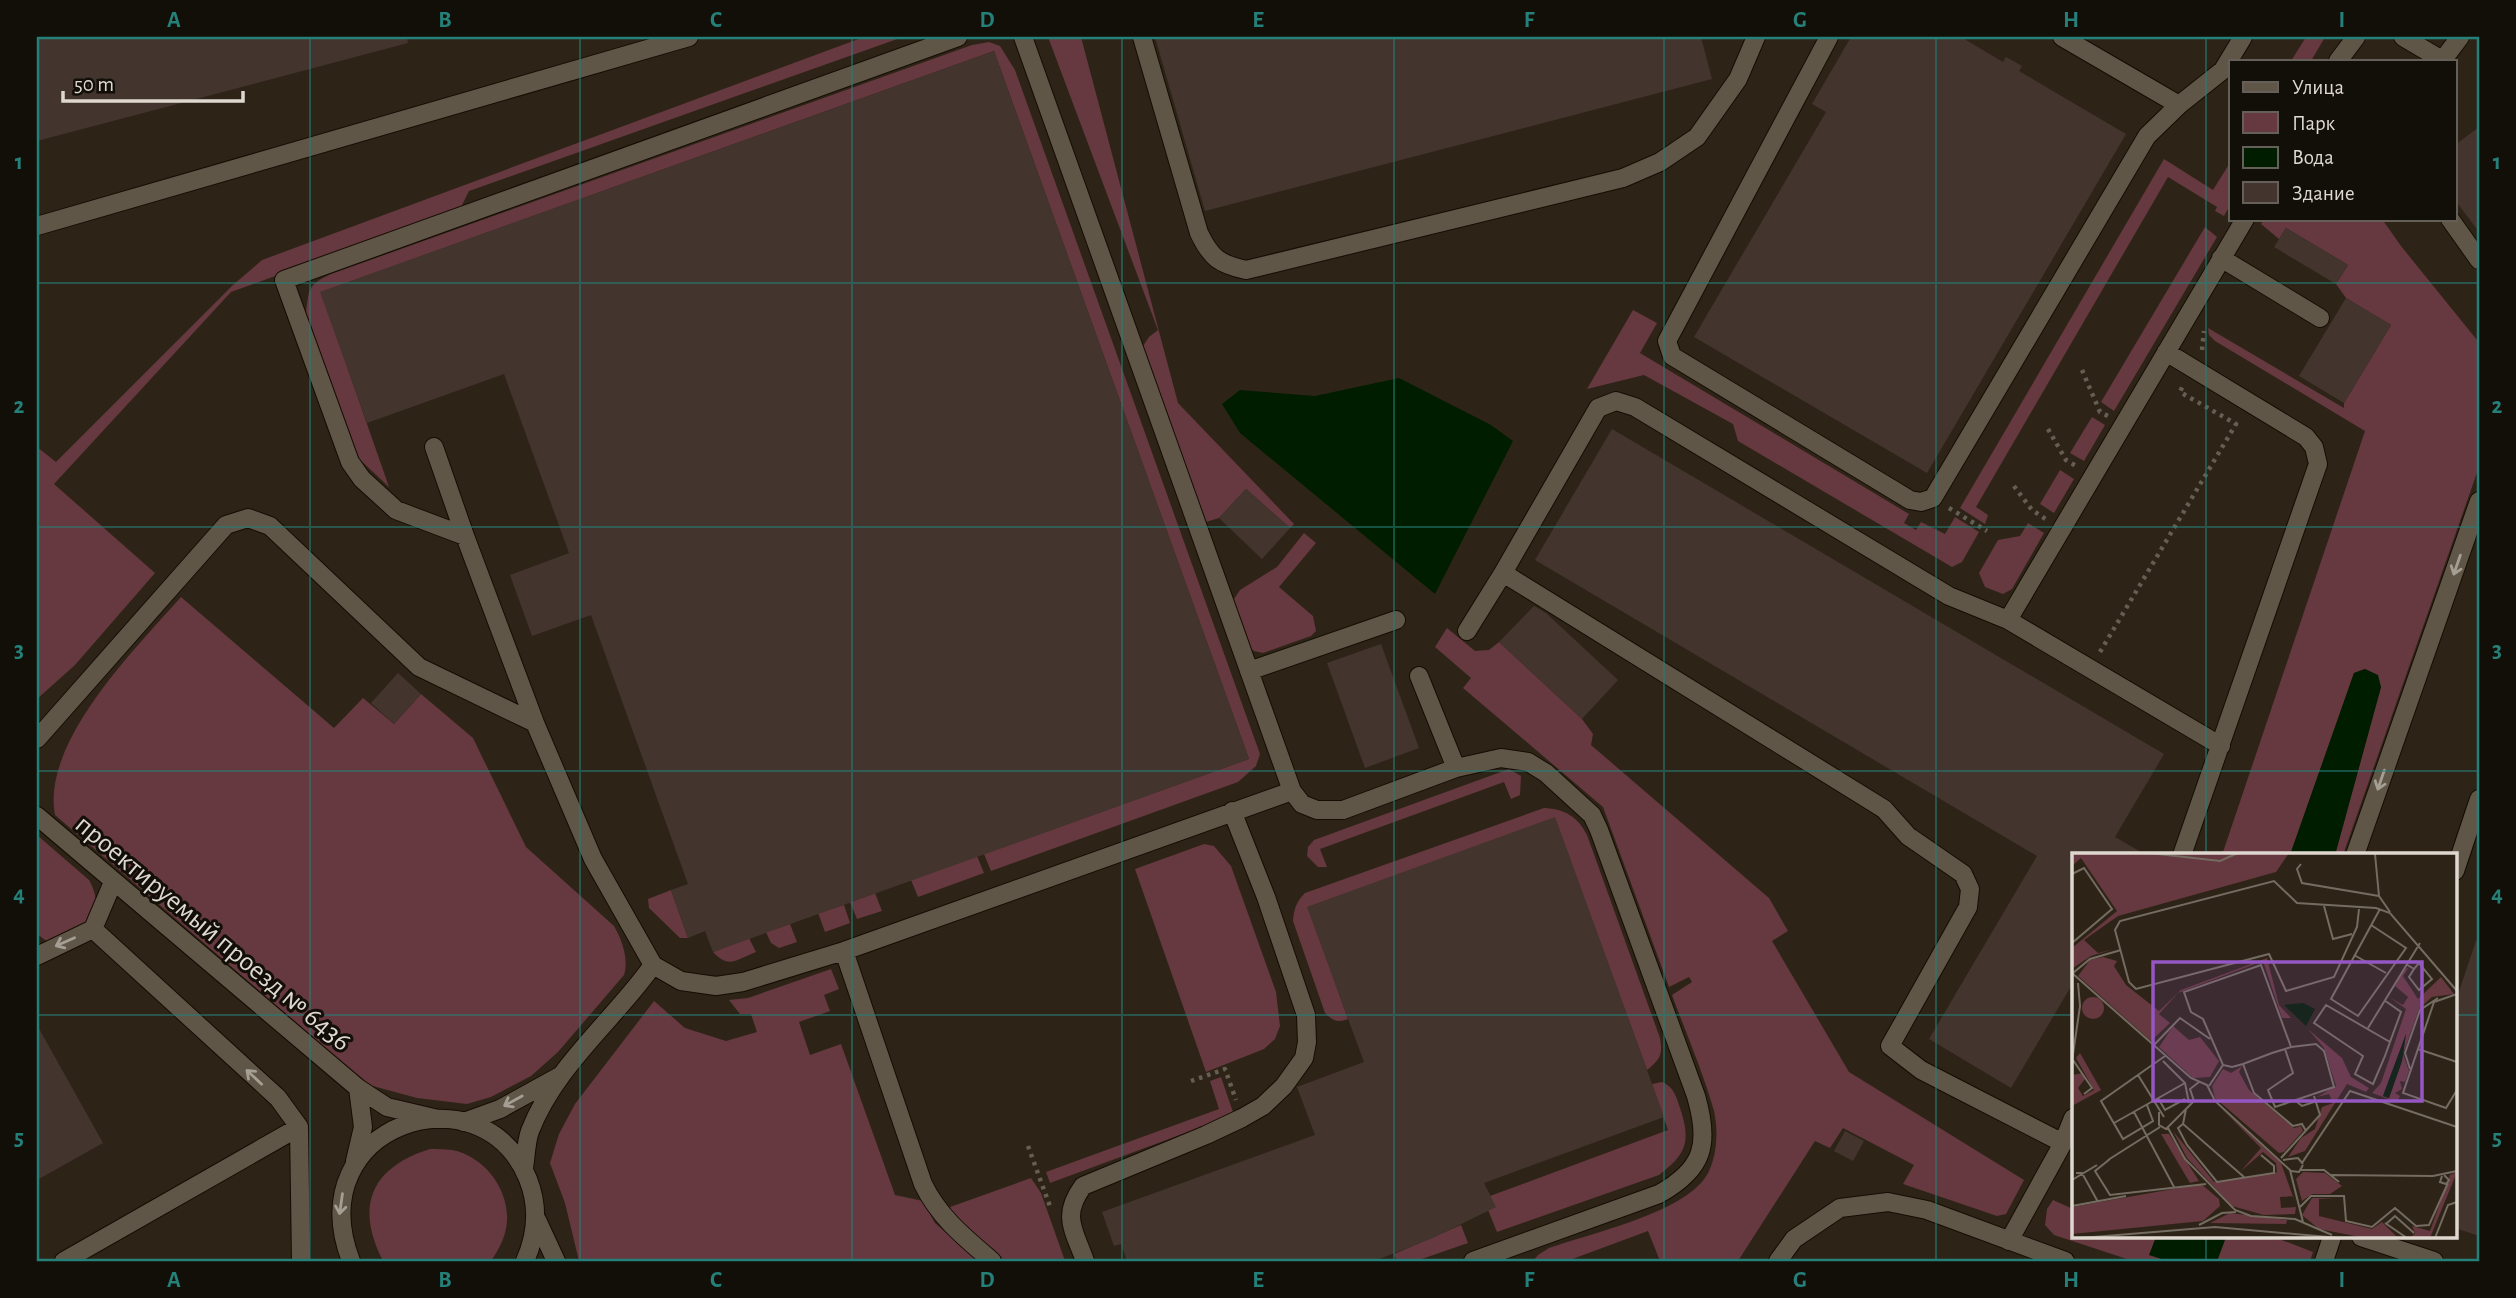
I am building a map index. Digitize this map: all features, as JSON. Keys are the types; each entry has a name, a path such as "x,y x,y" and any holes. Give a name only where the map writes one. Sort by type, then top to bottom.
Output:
{"street":[{"path":"37,226 689,37"},
{"path":"465,536 396,510 362,479 350,462 284,280 958,37"},
{"path":"1023,37 1292,791 1301,804 1317,810 1343,810 1456,768 1501,758 1528,762 1568,791 1592,815 1696,1096 1704,1134 1702,1151 1693,1170 1678,1184 1512,1255 1473,1261"},
{"path":"1142,37 1199,233 1209,254 1226,265 1246,270 1623,178 1660,162 1697,137 1738,79 1756,37"},
{"path":"1829,37 1667,341 1672,356 1910,500 1922,502 1933,498 2147,136 2179,105 2223,71 2229,61"},
{"path":"2062,37 2179,105"},
{"path":"2229,60 2243,37"},
{"path":"2338,60 2356,37"},
{"path":"2403,37 2440,60"},
{"path":"2443,60 2460,37"},
{"path":"2008,620 2244,220"},
{"path":"2451,220 2479,260"},
{"path":"2221,258 2320,318"},
{"path":"2166,352 2306,437 2314,447 2318,464 2183,853"},
{"path":"1467,631 1598,408 1616,401 1635,407 1949,596 2008,620 2221,746"},
{"path":"434,447 535,723 593,859 653,965 681,981 716,986 743,982 844,951 1292,791"},
{"path":"2356,853 2479,501"},
{"path":"37,739 226,525 248,519 270,526 419,667 535,723"},
{"path":"1503,573 1884,809 1908,836 1963,874 1970,889 1968,907 1890,1046 1921,1070 2063,1143"},
{"path":"1249,671 1396,620"},
{"path":"1419,676 1456,768"},
{"path":"2456,868 2478,807"},
{"path":"1085,1261 1069,1212 1073,1199 1083,1186 1206,1135 1263,1106 1284,1086 1304,1058 1307,1042 1306,1015 1266,897 1232,811"},
{"name":"проектируемый проезд № 6436","path":"37,816 358,1088 387,1107 438,1119"},
{"path":"37,956 93,929 113,882"},
{"path":"93,929 278,1098 299,1127 301,1261"},
{"path":"844,951 923,1184 933,1205 947,1222 992,1261"},
{"path":"524,1168 530,1132 560,1076 638,987 653,965"},
{"path":"464,1122 500,1109 560,1076"},
{"path":"355,1165 363,1127 358,1088"},
{"path":"351,1261 342,1239 340,1214 344,1188 355,1165 370,1145 390,1131 414,1121 438,1119 464,1122 488,1132 508,1148 524,1168 534,1192 537,1218 533,1243 525,1261"},
{"path":"2009,1241 2063,1143 2072,1120"},
{"path":"64,1261 299,1127"},
{"path":"1778,1261 1794,1239 1840,1208 1888,1202 1927,1210 2065,1261"},
{"path":"537,1218 556,1261"},
{"path":"2324,1261 2332,1238"},
{"path":"2364,1238 2434,1261"}],"path":[{"path":"2090,669 2236,424 2180,392 2202,356 2204,324"},
{"path":"2082,370 2100,412 2123,424"},
{"path":"2048,429 2066,460 2092,477"},
{"path":"2014,486 2032,510 2061,530"},
{"path":"1933,498 1987,531"},
{"path":"1191,1081 1225,1069 1242,1118"}],"green space":[{"path":"864,37 903,37 469,191 460,209 231,292 54,484 155,573 75,665 37,699 37,447 56,462 233,285 262,260"},
{"path":"1048,37 1081,37 1178,403 1294,524 1290,528 1246,489 1219,518 1206,522 1202,519 1141,349 1158,330"},
{"path":"2306,37 2325,37 2312,60 2292,60"},
{"path":"989,42 1000,46 1015,70 1260,754 1256,766 1238,782 991,871 984,854 1249,759 994,51 321,292 389,487 356,456 306,313 311,288 331,274 972,45"},
{"path":"2164,159 2213,190 2229,164 2229,207 2224,216 2215,211 2217,207 2168,177 1976,507 1988,515 1985,524 1960,508"},
{"path":"2263,220 2383,220 2479,340 2479,467 2344,853 2336,853 2381,687 2365,669 2354,673 2291,853 2223,853 2365,431 2215,341 2209,335 2208,328 2344,408 2344,403 2391,325 2346,298 2336,284 2348,265 2286,228 2279,239 2261,224"},
{"path":"2205,227 2217,237 2114,411 2101,402"},
{"path":"1633,310 1657,323 1640,353 1909,514 1904,523 1916,530 1921,522 1945,534 1955,517 1979,532 1962,562 1952,567 1738,441 1733,424 1644,375 1587,389"},
{"path":"2092,417 2105,425 2084,461 2070,453"},
{"path":"2060,470 2074,479 2054,513 2040,504"},
{"path":"2028,523 2044,533 2012,589 2003,594 1985,587 1979,573 1998,540 2020,536"},
{"path":"1304,533 1316,543 1279,587 1313,616 1316,631 1311,636 1263,653 1254,651 1246,645 1234,599 1240,590 1277,567"},
{"path":"181,597 334,728 363,698 394,724 421,694 473,738 526,847 614,926 624,950 624,975 558,1052 531,1076 491,1097 467,1104 417,1098 369,1085 55,815 55,787 62,757 77,727 118,669"},
{"path":"1447,628 1475,651 1489,650 1499,642 1582,719 1593,734 1591,745 1769,898 1788,931 1772,941 1849,1072 2024,1180 2006,1214 1997,1216 1903,1184 1914,1165 1843,1128 1830,1148 1815,1141 1738,1261 1660,1261 1648,1231 1567,1261 1533,1261 1549,1248 1651,1214 1687,1195 1701,1183 1710,1168 1715,1149 1716,1120 1705,1082 1672,995 1692,982 1689,977 1669,987 1603,807 1463,688 1471,678 1435,647"},
{"path":"1509,769 1521,776 1520,795 1511,799 1504,782 1320,849 1327,867 1318,867 1307,856 1308,847 1314,840"},
{"path":"1544,808 1570,815 1587,835 1660,1038 1661,1053 1655,1063 1647,1070 1555,818 1308,907 1348,1019 1336,1020 1325,1013 1293,921 1299,899 1305,893"},
{"path":"37,835 89,880 96,904 93,913 79,927 48,942 37,934"},
{"path":"1204,844 1214,846 1231,866 1276,992 1280,1026 1275,1039 1264,1049 1206,1072 1135,869"},
{"path":"977,856 984,873 918,897 911,880"},
{"path":"671,890 688,938 680,938 649,908 648,899"},
{"path":"875,893 882,911 857,919 850,902"},
{"path":"844,905 850,923 825,932 818,913"},
{"path":"790,924 797,942 779,948 771,943 766,932"},
{"path":"749,938 756,952 738,960 728,962 713,952"},
{"path":"831,969 839,989 824,995 830,1011 799,1022 810,1055 841,1044 895,1195 923,1201 935,1223 979,1261 579,1261 565,1203 550,1163 559,1134 575,1104 654,1001 685,1028 726,1041 757,1032 751,1014 740,1014 729,1000 748,998"},
{"path":"1221,1077 1234,1115 1050,1183 1046,1172 1219,1109 1210,1081"},
{"path":"1662,1082 1672,1089 1676,1096 1685,1129 1684,1146 1676,1160 1659,1175 1497,1232 1488,1210 1490,1196 1668,1130 1652,1084"},
{"path":"430,1149 464,1153 484,1167 499,1186 507,1209 507,1221 502,1242 491,1261 382,1259 370,1222 370,1205 374,1190 382,1177 394,1166"},
{"path":"1031,1178 1041,1193 1065,1261 1001,1261 954,1222 950,1207"},
{"path":"2053,1200 2072,1209 2072,1238 2156,1238 2150,1255 2168,1261 2133,1261 2054,1235 2045,1225 2047,1209"},
{"path":"1461,1225 1468,1243 1416,1261 1397,1261 1394,1254"},
{"path":"2226,1238 2277,1238 2313,1252 2310,1261 2217,1261"}],"water":[{"path":"1399,378 1491,425 1513,441 1435,594 1240,433 1222,404 1240,390 1315,396"},
{"path":"2365,669 2378,675 2381,687 2336,853 2291,853 2354,673"},
{"path":"2156,1238 2226,1238 2217,1261 2168,1261 2149,1255"}],"building":[{"path":"37,37 407,37 408,43 37,141"},
{"path":"1155,37 1701,37 1712,79 1205,211"},
{"path":"1851,37 1961,37 2003,62 2006,57 2022,66 2019,71 2126,134 1927,473 1694,337 1826,112 1812,104"},
{"path":"994,51 1249,759 713,952 705,931 688,938 671,890 688,884 591,615 532,636 510,575 569,553 504,374 367,423 320,292"},
{"path":"2479,127 2479,232 2456,201 2456,144"},
{"path":"2286,228 2348,265 2336,284 2274,247"},
{"path":"2346,298 2391,325 2344,403 2299,376"},
{"path":"1612,429 2164,754 2115,837 2143,853 2072,853 2072,985 2011,1088 1929,1039 2037,856 1535,560"},
{"path":"1246,489 1290,528 1262,559 1219,518"},
{"path":"1534,606 1546,613 1618,680 1582,719 1499,642"},
{"path":"1381,644 1419,748 1365,768 1327,663"},
{"path":"398,673 421,694 394,724 371,703"},
{"path":"1555,817 1664,1117 1484,1183 1496,1207 1433,1238 1374,1261 1127,1261 1121,1244 1114,1246 1102,1212 1315,1135 1297,1087 1364,1062 1307,907"},
{"path":"2476,941 2479,941 2479,1236 2456,1228 2456,1000"},
{"path":"37,1025 103,1143 37,1180"},
{"path":"1845,1131 1864,1141 1853,1161 1834,1151"}]}
